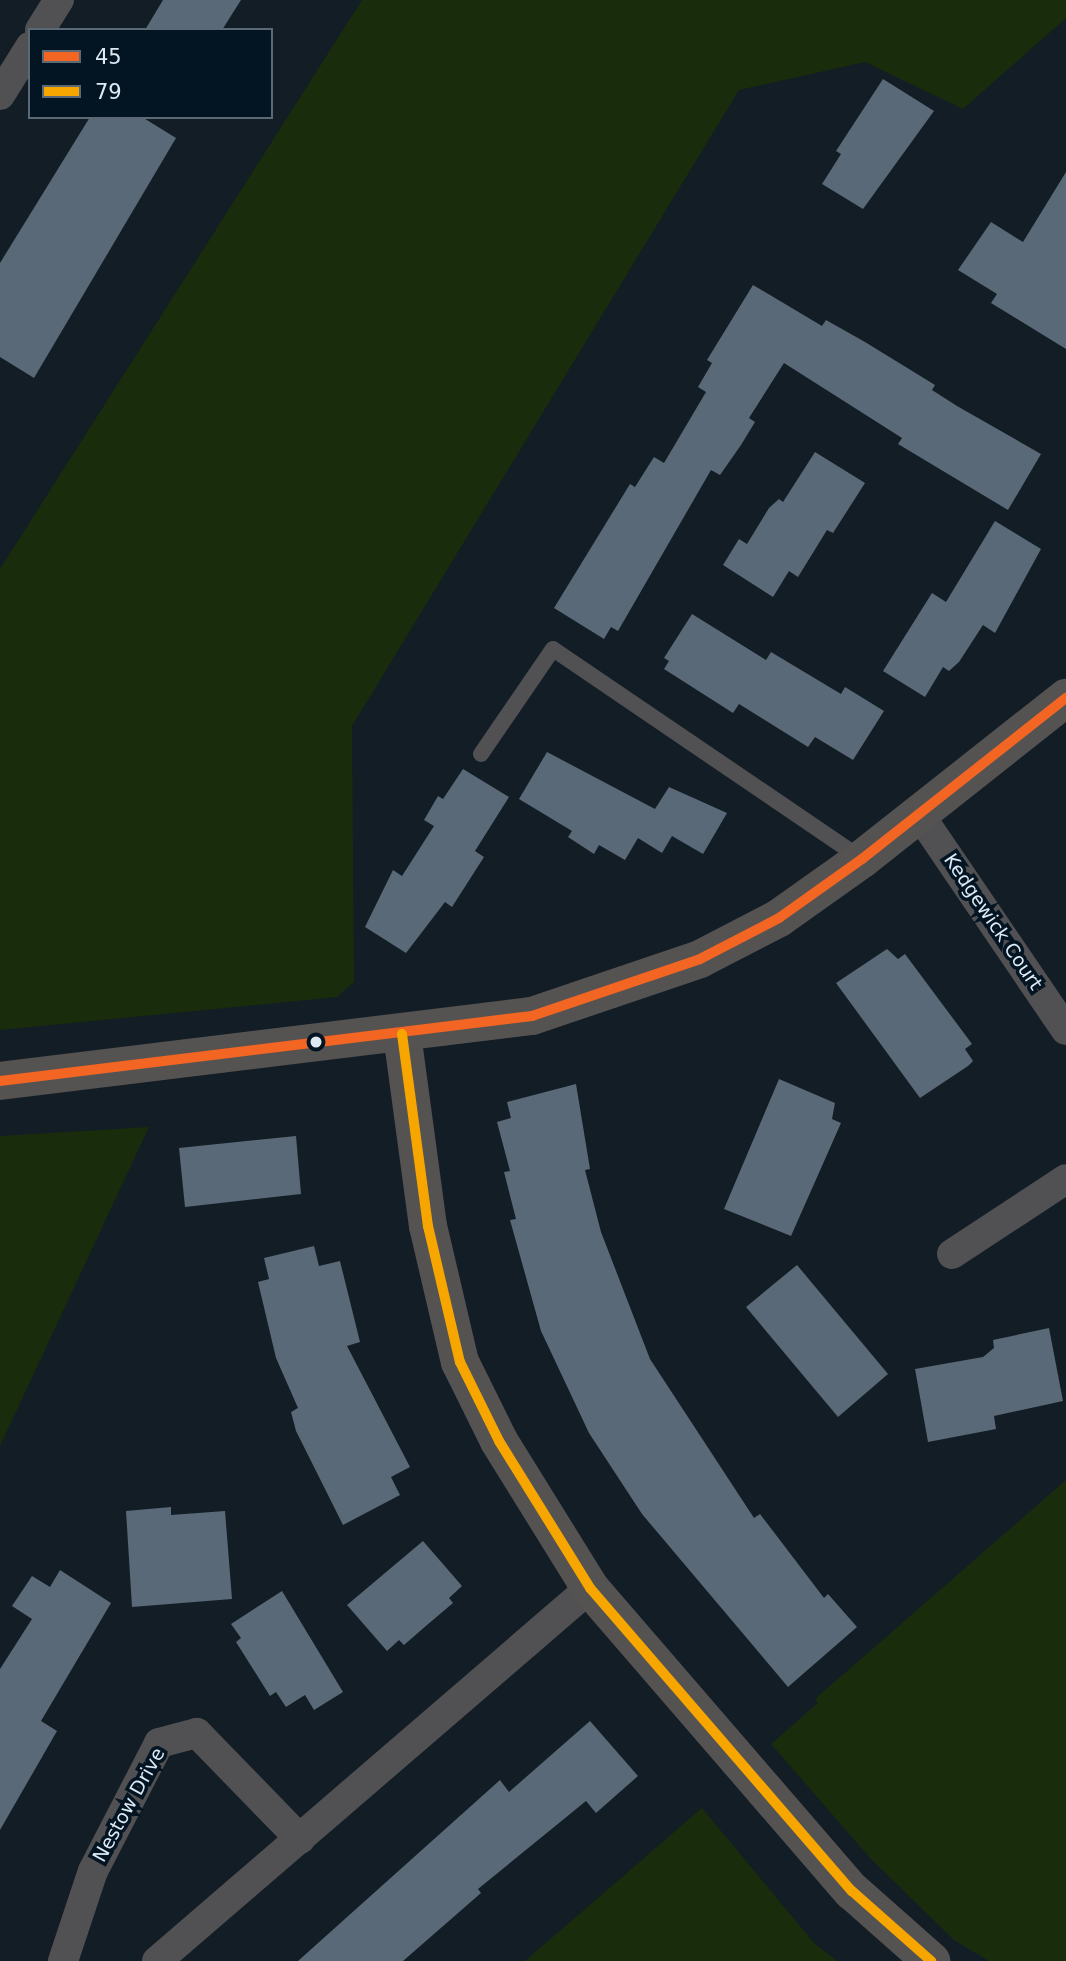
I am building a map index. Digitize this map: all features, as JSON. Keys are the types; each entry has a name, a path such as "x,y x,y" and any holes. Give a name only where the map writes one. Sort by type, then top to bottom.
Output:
{"street":[{"path":"41,28 59,0"},
{"path":"0,95 28,50"},
{"path":"0,1081 402,1034 532,1016 700,959 779,918 863,859 1066,698"},
{"name":"Kedgewick Court","path":"919,814 1066,1030"},
{"path":"402,1034 428,1226 460,1362 499,1441 590,1588 852,1891 931,1961"},
{"path":"952,1254 1066,1179"},
{"path":"157,1961 590,1588"},
{"name":"Nestow Drive","path":"63,1961 93,1871 159,1743 197,1733 300,1839"}],"lane":[{"path":"481,754 553,649 863,859"}],"green space":[{"path":"362,0 1066,0 1066,18 963,109 865,62 739,90 352,726 354,982 337,997 0,1030 0,569"},
{"path":"149,1127 0,1446 0,1136"},
{"path":"1066,1480 1066,1961 989,1961 954,1940 871,1859 771,1744 818,1703 815,1699"},
{"path":"702,1808 814,1943 837,1961 525,1961"}],"building":[{"path":"163,0 241,0 223,28 146,28"},
{"path":"883,79 934,111 863,209 822,184 841,154 836,151"},
{"path":"89,119 145,119 176,138 34,378 0,357 0,263"},
{"path":"1066,172 1066,349 991,303 997,294 958,270 991,222 1023,242"},
{"path":"753,285 822,326 826,320 865,342 935,385 932,390 957,406 1041,454 1008,510 898,444 902,438 784,363 749,418 755,422 741,445 720,475 711,470 618,631 611,627 604,639 554,608 630,484 635,487 654,457 664,463 706,392 698,387 712,363 707,360"},
{"path":"815,452 865,483 833,533 827,530 798,577 789,571 773,597 723,565 739,539 747,544 769,508 779,499 783,502"},
{"path":"995,521 1041,549 995,633 983,625 959,662 949,671 943,667 925,697 883,671 932,593 946,602"},
{"path":"692,614 766,660 771,652 841,694 845,687 884,711 853,760 815,737 808,747 739,704 733,713 664,669 669,661 664,658"},
{"path":"547,752 655,809 669,787 727,813 703,854 672,836 662,853 638,838 625,860 599,845 594,854 568,837 572,831 519,799"},
{"path":"463,769 509,797 475,851 484,857 452,907 445,902 406,953 365,927 393,870 402,876 434,826 424,820 438,796 443,799"},
{"path":"887,949 898,959 905,954 972,1044 965,1049 973,1061 920,1098 836,983"},
{"path":"779,1079 835,1103 832,1119 841,1123 791,1236 724,1209"},
{"path":"576,1084 590,1169 585,1170 601,1232 650,1359 754,1518 760,1514 824,1598 828,1594 857,1627 788,1687 642,1514 589,1433 541,1331 510,1220 516,1219 504,1172 510,1171 497,1122 511,1118 507,1102"},
{"path":"296,1136 301,1194 185,1207 179,1148"},
{"path":"314,1246 319,1266 340,1261 360,1342 347,1346 410,1467 391,1477 400,1495 343,1525 296,1431 291,1412 298,1408 276,1358 258,1282 269,1279 264,1258"},
{"path":"797,1265 888,1374 838,1417 746,1307"},
{"path":"1049,1328 1063,1401 994,1416 996,1429 928,1442 915,1369 983,1357 994,1348 993,1340"},
{"path":"171,1507 171,1515 225,1511 232,1599 132,1607 126,1511"},
{"path":"423,1541 462,1586 449,1598 453,1603 404,1645 399,1640 387,1651 347,1605"},
{"path":"60,1570 111,1603 41,1721 57,1731 0,1830 0,1669 32,1619 12,1606 32,1576 50,1587"},
{"path":"282,1591 343,1692 314,1710 305,1695 286,1707 276,1692 270,1696 236,1642 241,1638 231,1624"},
{"path":"590,1721 638,1776 596,1813 586,1801 478,1889 481,1893 403,1961 298,1961 500,1780 509,1792"}],"transit line":[{"name":"45","path":"0,1081 532,1016 700,959 779,918 862,859 1066,698"},
{"name":"79","path":"402,1034 428,1226 460,1362 499,1441 590,1588 852,1891 931,1961"}]}
